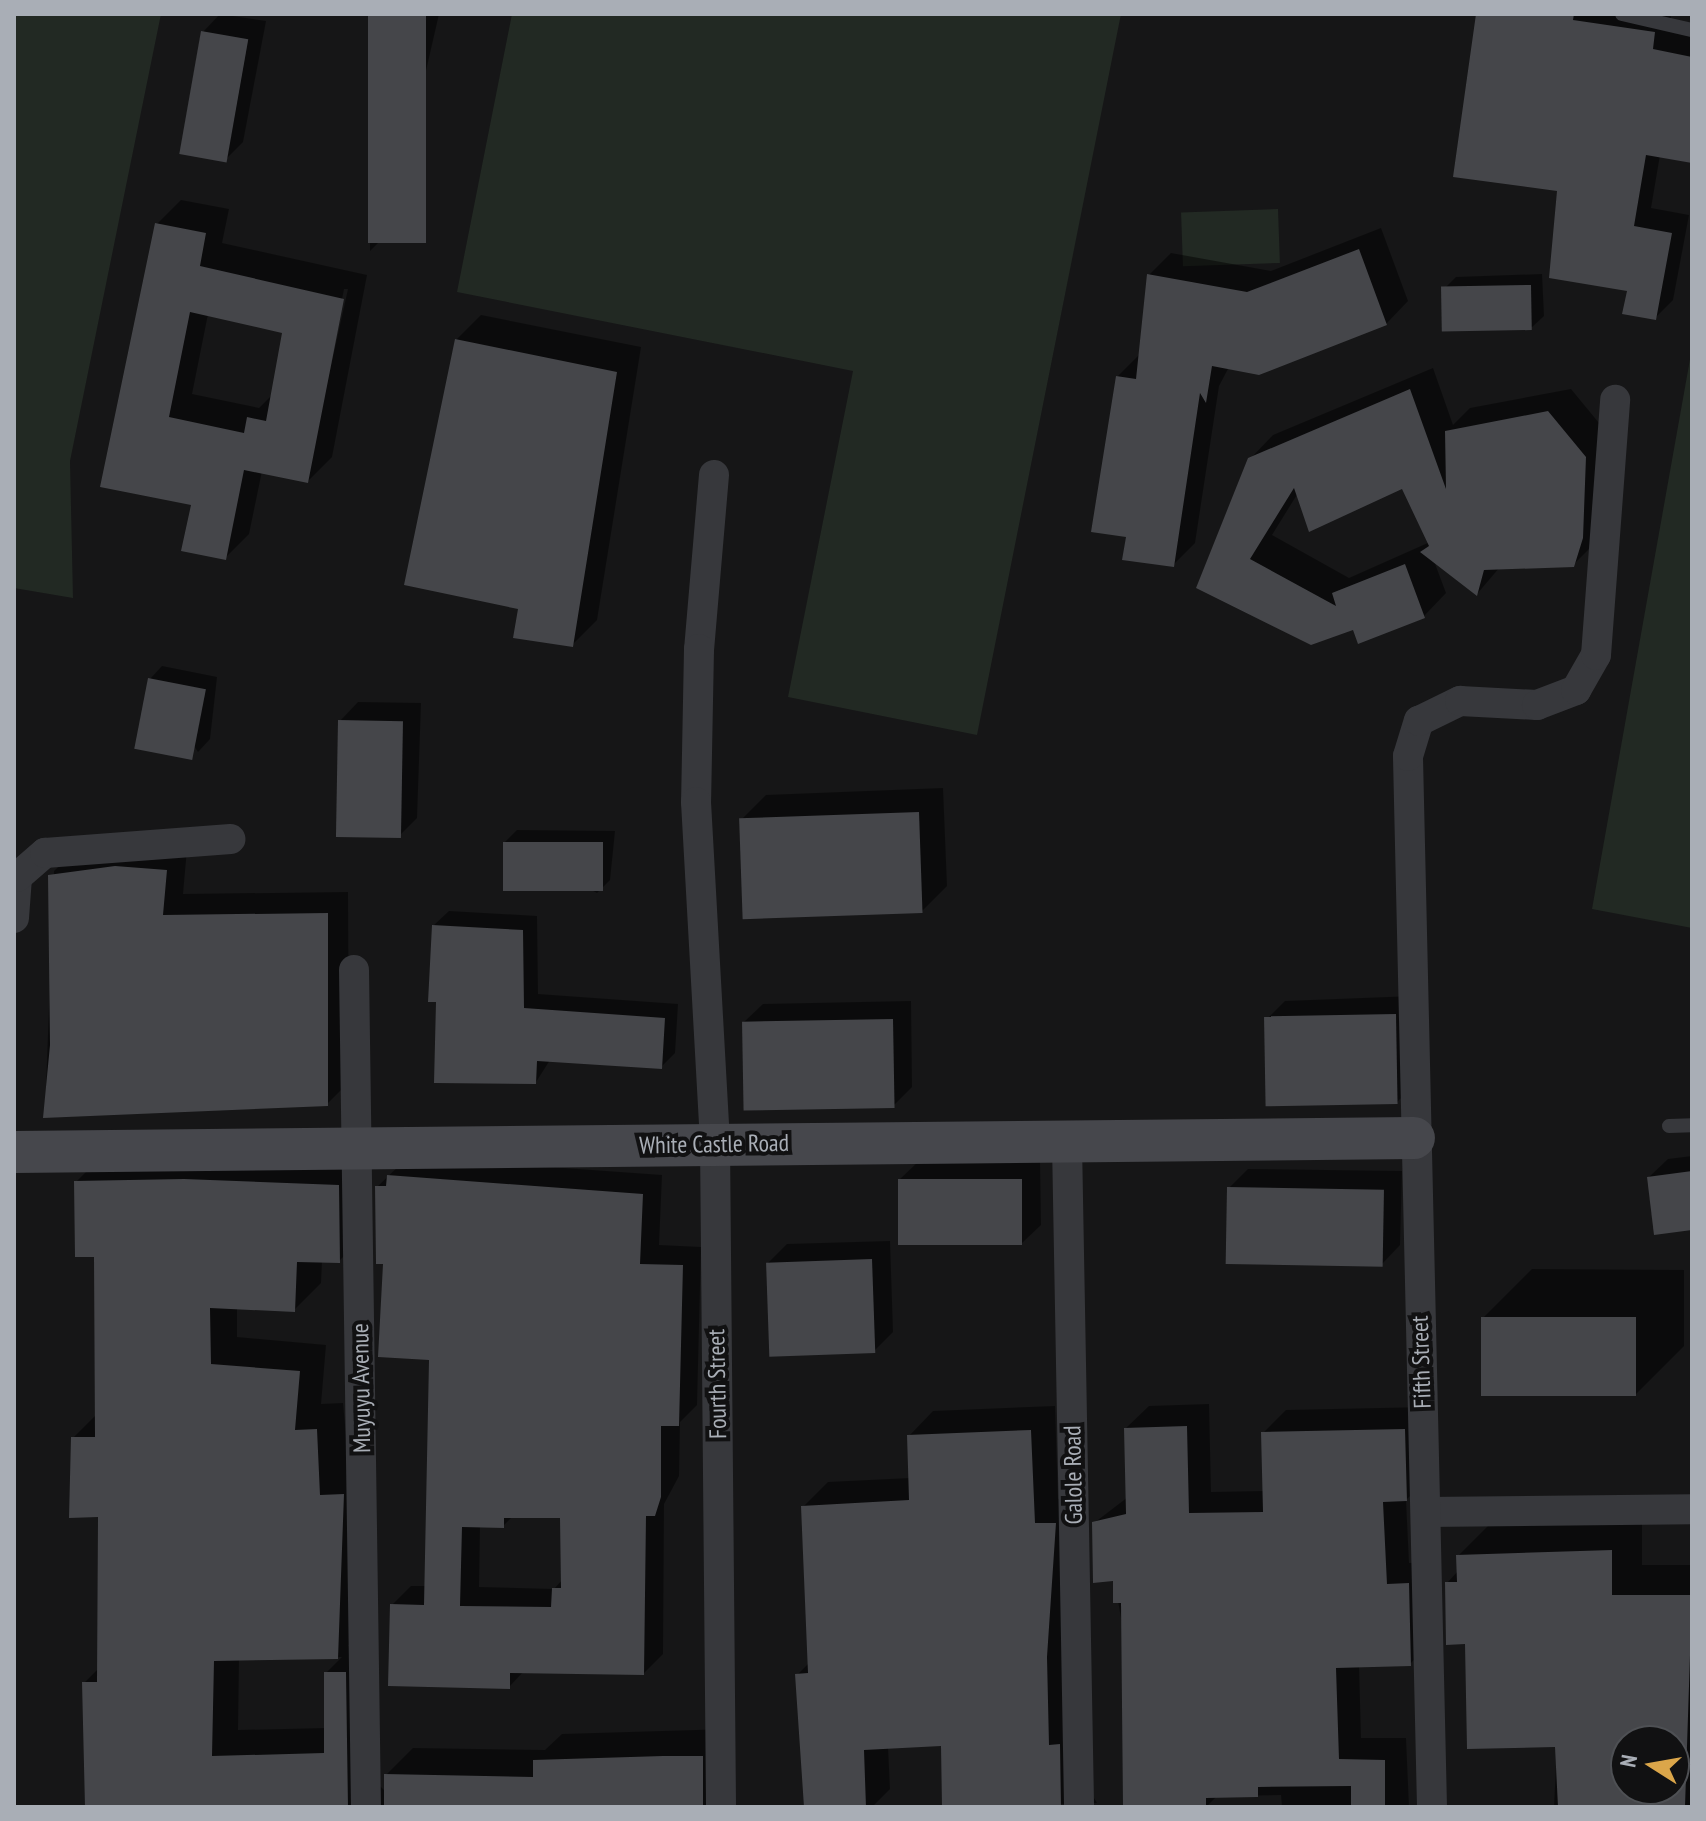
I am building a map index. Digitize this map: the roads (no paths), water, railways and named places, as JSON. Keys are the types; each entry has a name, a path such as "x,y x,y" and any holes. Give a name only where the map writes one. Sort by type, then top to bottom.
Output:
{"street":[{"name":"Fifth Street","path":"1432,1807 1414,1138 1408,756 1419,721 1460,701 1537,705 1576,690 1596,655 1615,400"},
{"name":"Fourth Street","path":"714,475 699,649 704,961 715,1143 721,1807"},
{"path":"14,918 17,877 45,853 230,839"},
{"name":"Muyuyu Avenue","path":"354,970 366,1807"},
{"name":"White Castle Road","path":"14,1152 1414,1138"},
{"name":"Galole Road","path":"1067,1143 1079,1807"},
{"path":"1426,1512 1692,1509"}],"lane":[{"path":"1622,14 1692,30"},
{"path":"1669,1126 1692,1125"}]}
